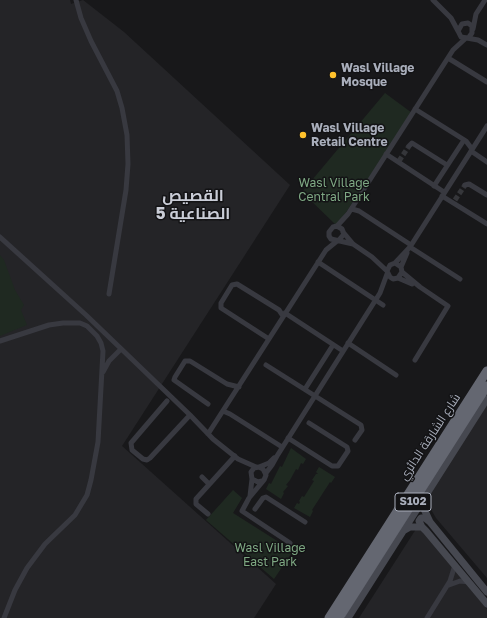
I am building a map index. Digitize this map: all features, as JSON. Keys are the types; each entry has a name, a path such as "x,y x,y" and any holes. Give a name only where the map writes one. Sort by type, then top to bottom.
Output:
{"highway":[{"name":"شارع الشارقة الدائري","path":"329,618 487,371"},
{"name":"شارع الشارقة الدائري","path":"339,618 487,386"}],"street":[{"path":"76,0 91,41 117,91 127,134 128,164 126,196 109,294"},
{"path":"433,0 454,22 461,37 481,41 487,45"},
{"path":"453,50 472,33 474,19 485,2"},
{"path":"326,250 330,230 337,226 352,209 414,109 453,50 460,26 479,10"},
{"path":"447,15 470,25 481,41"},
{"path":"448,58 487,82"},
{"path":"414,109 464,140 471,150 487,162"},
{"path":"290,543 242,510 249,498 265,478 266,473 282,447 376,300 380,293 388,267 393,264 410,246 487,126"},
{"path":"434,186 464,140"},
{"path":"409,146 412,143 447,165"},
{"path":"386,154 487,224"},
{"path":"465,185 468,184 487,195"},
{"path":"352,209 359,211 460,279"},
{"path":"207,433 215,424 326,250 343,237 343,231 348,214"},
{"path":"337,226 353,244 372,257 390,277 420,288 448,305 448,308 415,360"},
{"path":"329,236 333,240 353,244"},
{"path":"0,237 121,349 207,433 237,458 252,477 258,482 262,481"},
{"path":"380,293 396,278 402,269 410,246"},
{"path":"372,257 393,264 402,269 420,288"},
{"path":"318,262 383,305"},
{"path":"269,339 221,308 221,303 232,285 236,284 343,351"},
{"path":"0,341 49,325 70,323 83,324 97,336 101,342 103,350 97,450 87,495 75,515 45,544 27,568 17,586 4,618"},
{"path":"348,343 396,374"},
{"path":"304,389 333,345"},
{"path":"102,376 109,361 121,349"},
{"path":"208,404 174,380 185,361 188,360 227,384 238,387"},
{"path":"266,365 315,395 361,426 362,430 355,440"},
{"path":"348,618 487,399"},
{"path":"167,402 131,443 132,450 144,459 147,460 150,458 190,415"},
{"path":"223,411 282,447"},
{"path":"288,438 332,466 338,466 347,453 347,447 309,423"},
{"path":"249,498 252,470 269,462 277,456"},
{"path":"237,458 263,469 266,473"},
{"path":"208,514 195,502 196,499 209,484 237,458"},
{"path":"202,477 209,484"},
{"path":"255,509 263,498 266,497 305,522"},
{"path":"424,500 424,509 430,522"},
{"path":"487,592 430,522 425,518 421,518 419,521 422,527 430,534 487,604"},
{"path":"403,531 414,527 422,527"},
{"path":"427,618 448,586 455,565"},
{"path":"448,586 456,582 469,582"}],"shaded area":[{"name":"القصيص الصناعية 5","path":"0,0 70,0 71,4 83,0 124,32 290,185 122,446 276,584 254,618 0,618"},
{"path":"487,405 487,578 436,518 425,499"},
{"path":"418,526 487,609 487,618 359,618"}],"green space":[{"name":"Wasl Village Central Park","path":"385,93 412,113 337,226 302,192"},
{"path":"0,255 4,260 15,290 24,305 21,310 27,325 0,336"},
{"path":"291,448 306,459 303,464 301,463 298,470 296,469 286,485 288,486 283,492 284,493 281,499 266,489 269,483 271,484 280,466 282,467"},
{"path":"319,467 335,477 331,483 330,482 312,510 313,511 310,517 294,508 297,503 299,504 302,496 304,497 314,481 312,480 316,474 318,474 316,472"},
{"name":"Wasl Village East Park","path":"233,490 242,498 233,513 293,551 274,579 206,520"}],"tunnel":[{"path":"399,161 409,146"},
{"path":"455,200 465,185"}],"place":[{"name":"Wasl Village Mosque","path":"333,75"},
{"name":"Wasl Village Retail Centre","path":"303,135"}],"district":[{"name":"القصيص الصناعية 5","path":"193,205"}]}
